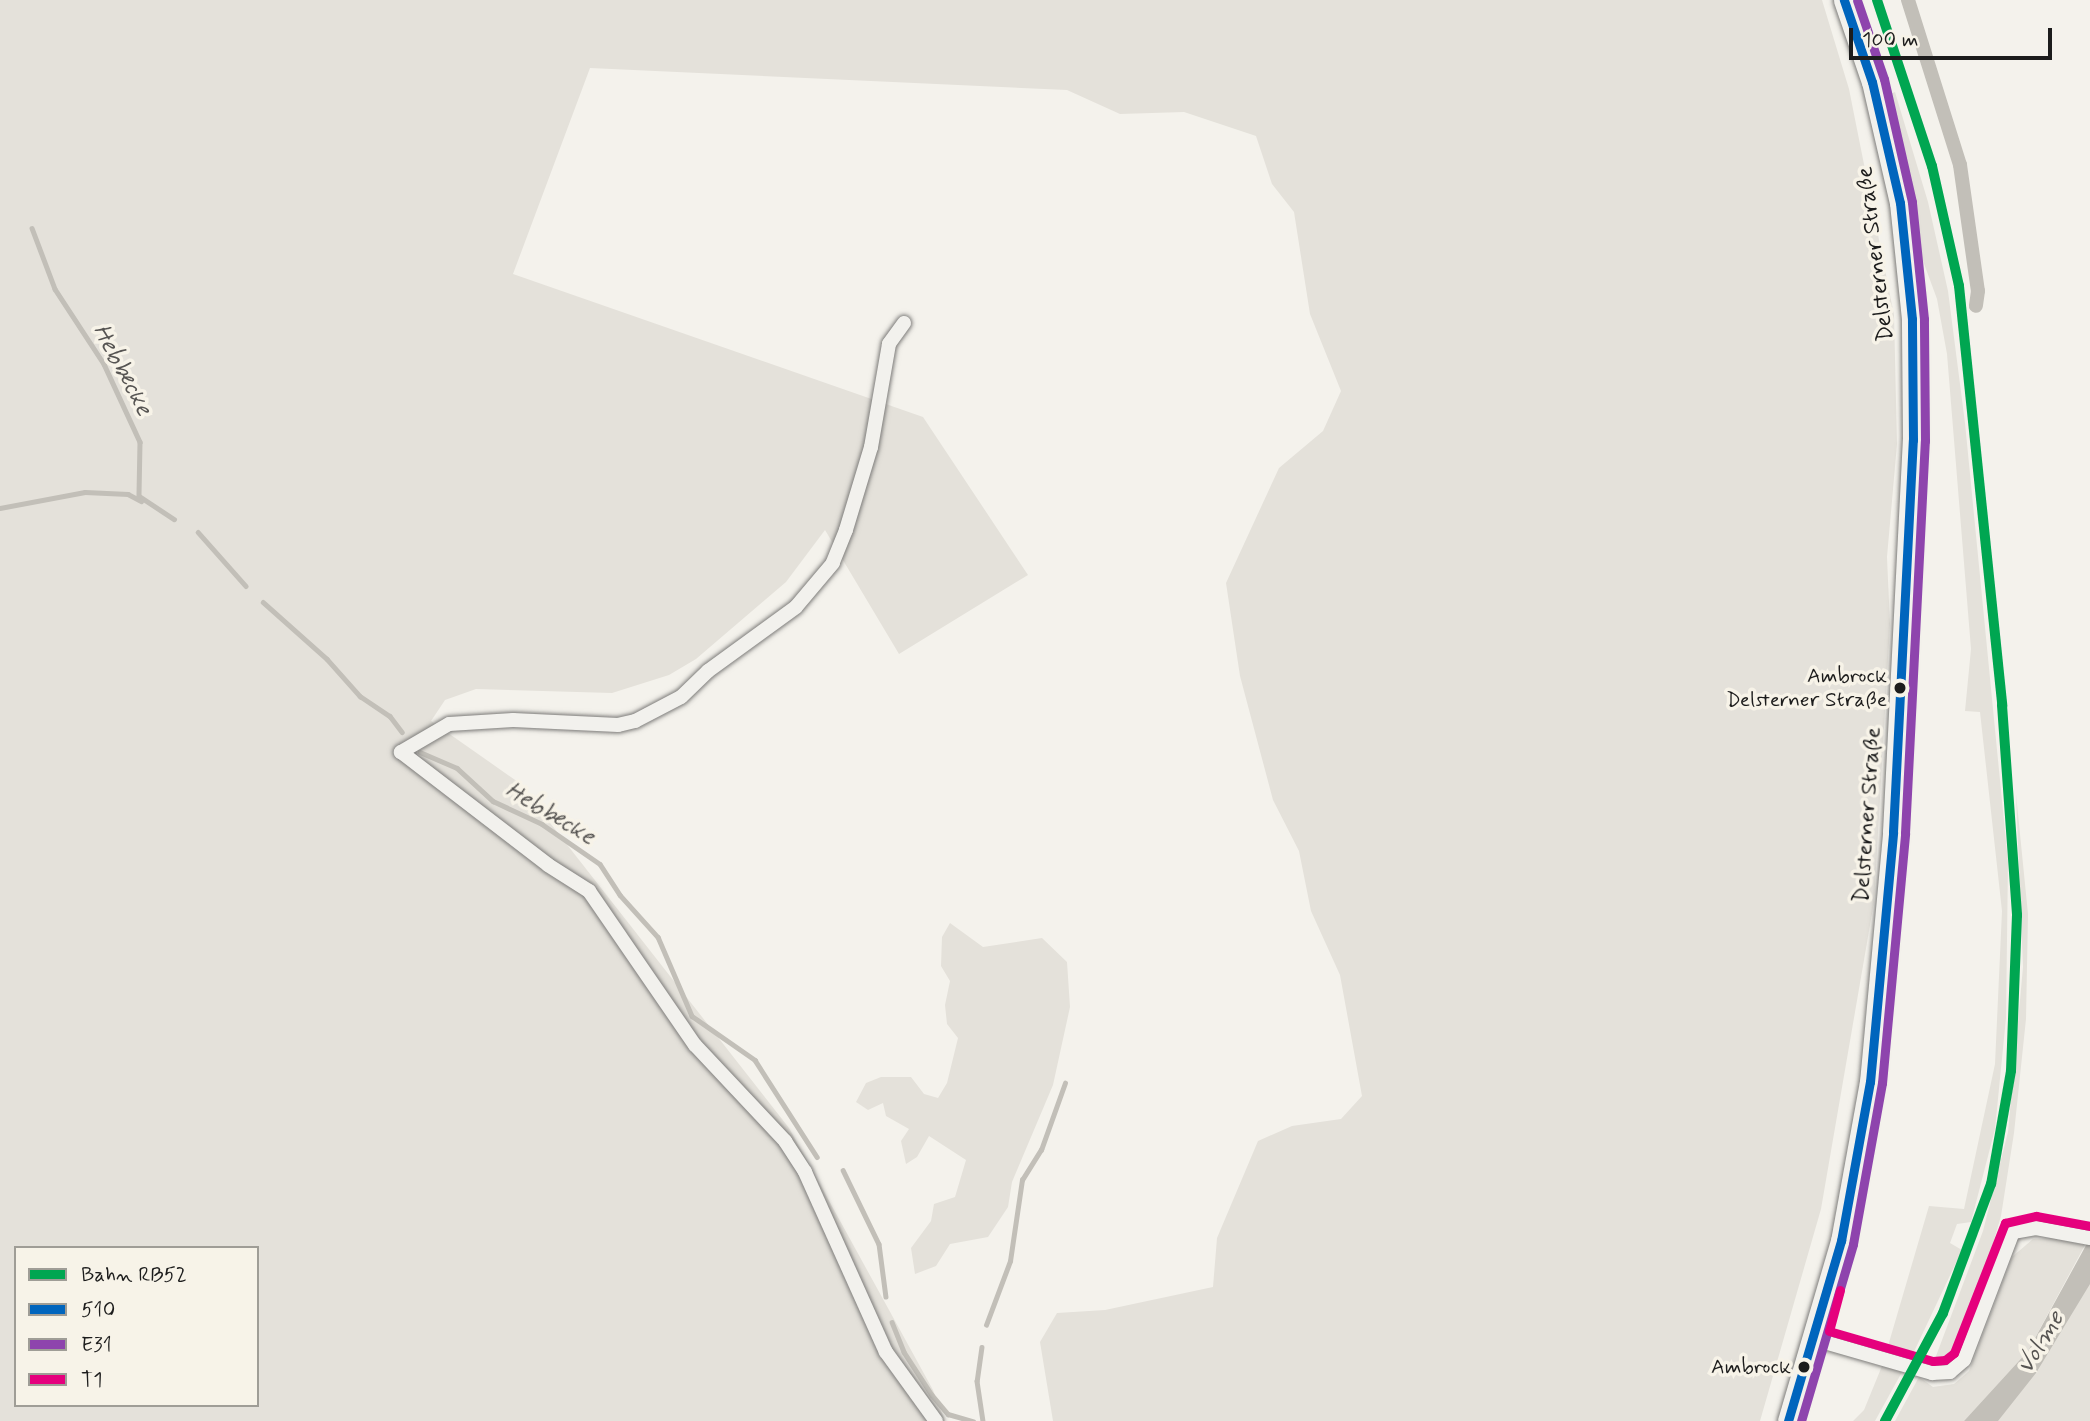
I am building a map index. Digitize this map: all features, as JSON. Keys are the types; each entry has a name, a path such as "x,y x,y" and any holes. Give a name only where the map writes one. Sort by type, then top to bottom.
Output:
{"main road":[{"name":"Delsterner Straße","path":"1788,1421 1814,1339 1852,1192 1878,1015 1894,832 1913,440 1912,319 1900,203 1872,82 1844,0"}],"street":[{"path":"904,323 889,344 871,447 846,530 833,563 796,607 708,671 681,697 635,721 618,726 513,720 449,724 401,751 537,857 589,891 695,1045 785,1141 805,1172 886,1352 936,1421"},
{"path":"1814,1339 1932,1373 1950,1373 1964,1360 2013,1232 2025,1227 2090,1238"}],"shaded area":[{"path":"0,0 1822,0 1849,89 1894,315 1897,444 1887,557 1890,624 1874,902 1821,1209 1760,1421 1053,1421 1040,1342 1057,1313 1105,1310 1213,1287 1217,1238 1258,1141 1292,1126 1341,1119 1362,1096 1340,975 1311,911 1299,851 1273,800 1240,676 1226,583 1279,468 1323,431 1341,391 1310,314 1294,212 1272,184 1256,136 1184,112 1120,114 1067,90 590,68 513,274 923,417 1028,575 899,654 825,530 786,582 696,659 669,675 612,693 476,689 445,700 431,721 518,782 789,1128 933,1390 945,1421 0,1421"},
{"path":"1895,92 1928,202 1948,291 1965,423 2008,862 2006,1018 1995,1129 1971,1222 1957,1224 1950,1243 1962,1250 1911,1358 1888,1346 1929,1206 1964,1209 1995,1064 2002,911 1980,712 1965,711 1971,649 1947,354 1937,299 1919,250 1890,94"},
{"path":"2016,794 2028,914 2026,1019 2014,1133 2001,1216 1976,1302 1950,1361 1933,1364 1983,1231 2008,1132 2023,967"},
{"path":"950,923 983,947 1042,938 1067,962 1070,1007 1053,1085 1012,1182 1008,1207 988,1237 950,1244 936,1266 915,1274 911,1248 931,1221 934,1204 955,1197 966,1160 929,1136 917,1157 906,1164 901,1141 909,1129 886,1116 883,1103 868,1110 856,1102 866,1083 881,1077 911,1077 924,1094 938,1098 947,1083 958,1038 947,1024 945,1005 950,981 941,966 942,937"},
{"path":"2051,1238 2085,1245 2028,1351 1964,1421 1895,1421 1919,1377 1933,1387 1954,1384 1969,1371 2012,1257 2033,1239"},
{"path":"2090,1276 2090,1421 1997,1421"},
{"path":"1882,1366 1902,1372 1875,1421 1853,1421 1864,1410"}],"water":[{"name":"Volme","path":"2090,1238 2090,1284 2036,1373 1998,1421 1964,1421 2028,1351"}],"waterway":[{"path":"1908,0 1960,165 1978,291 1976,306"},
{"name":"Hebbecke","path":"32,228 55,289 104,364 140,442 139,496 174,519"},
{"path":"0,508 85,492 128,494 141,501"},
{"name":"Hebbecke","path":"198,532 246,586"},
{"name":"Hebbecke","path":"263,602 327,659 360,696 390,716 402,732"},
{"name":"Hebbecke","path":"420,752 457,768 493,801 542,824 600,864 620,895 658,937 692,1016 755,1060 817,1157"},
{"path":"986,1325 1010,1261 1022,1180 1041,1150 1065,1083"},
{"name":"Hebbecke","path":"843,1170 879,1244 886,1297"},
{"name":"Hebbecke","path":"892,1322 904,1352 932,1395 948,1414 973,1421"},
{"path":"982,1347 977,1381 983,1421"}],"rail line":[{"name":"RB52","path":"1877,0 1932,166 1959,286 2002,705 2017,915 2011,1071 1991,1184 1943,1313 1885,1421"}],"transit line":[{"name":"510","path":"1788,1421 1841,1241 1870,1082 1893,832 1913,440 1912,319 1900,203 1872,82 1844,0"},
{"name":"E31","path":"1801,1421 1853,1244 1882,1083 1905,833 1925,441 1924,319 1912,202 1884,79 1857,0"},
{"name":"T1","path":"1840,1290 1829,1331 1933,1361 1945,1360 1954,1353 2005,1223 2036,1216 2090,1226"}],"place":[{"name":"Ambrock Delsterner Straße","path":"1900,688"},
{"name":"Ambrock","path":"1804,1367"}]}
